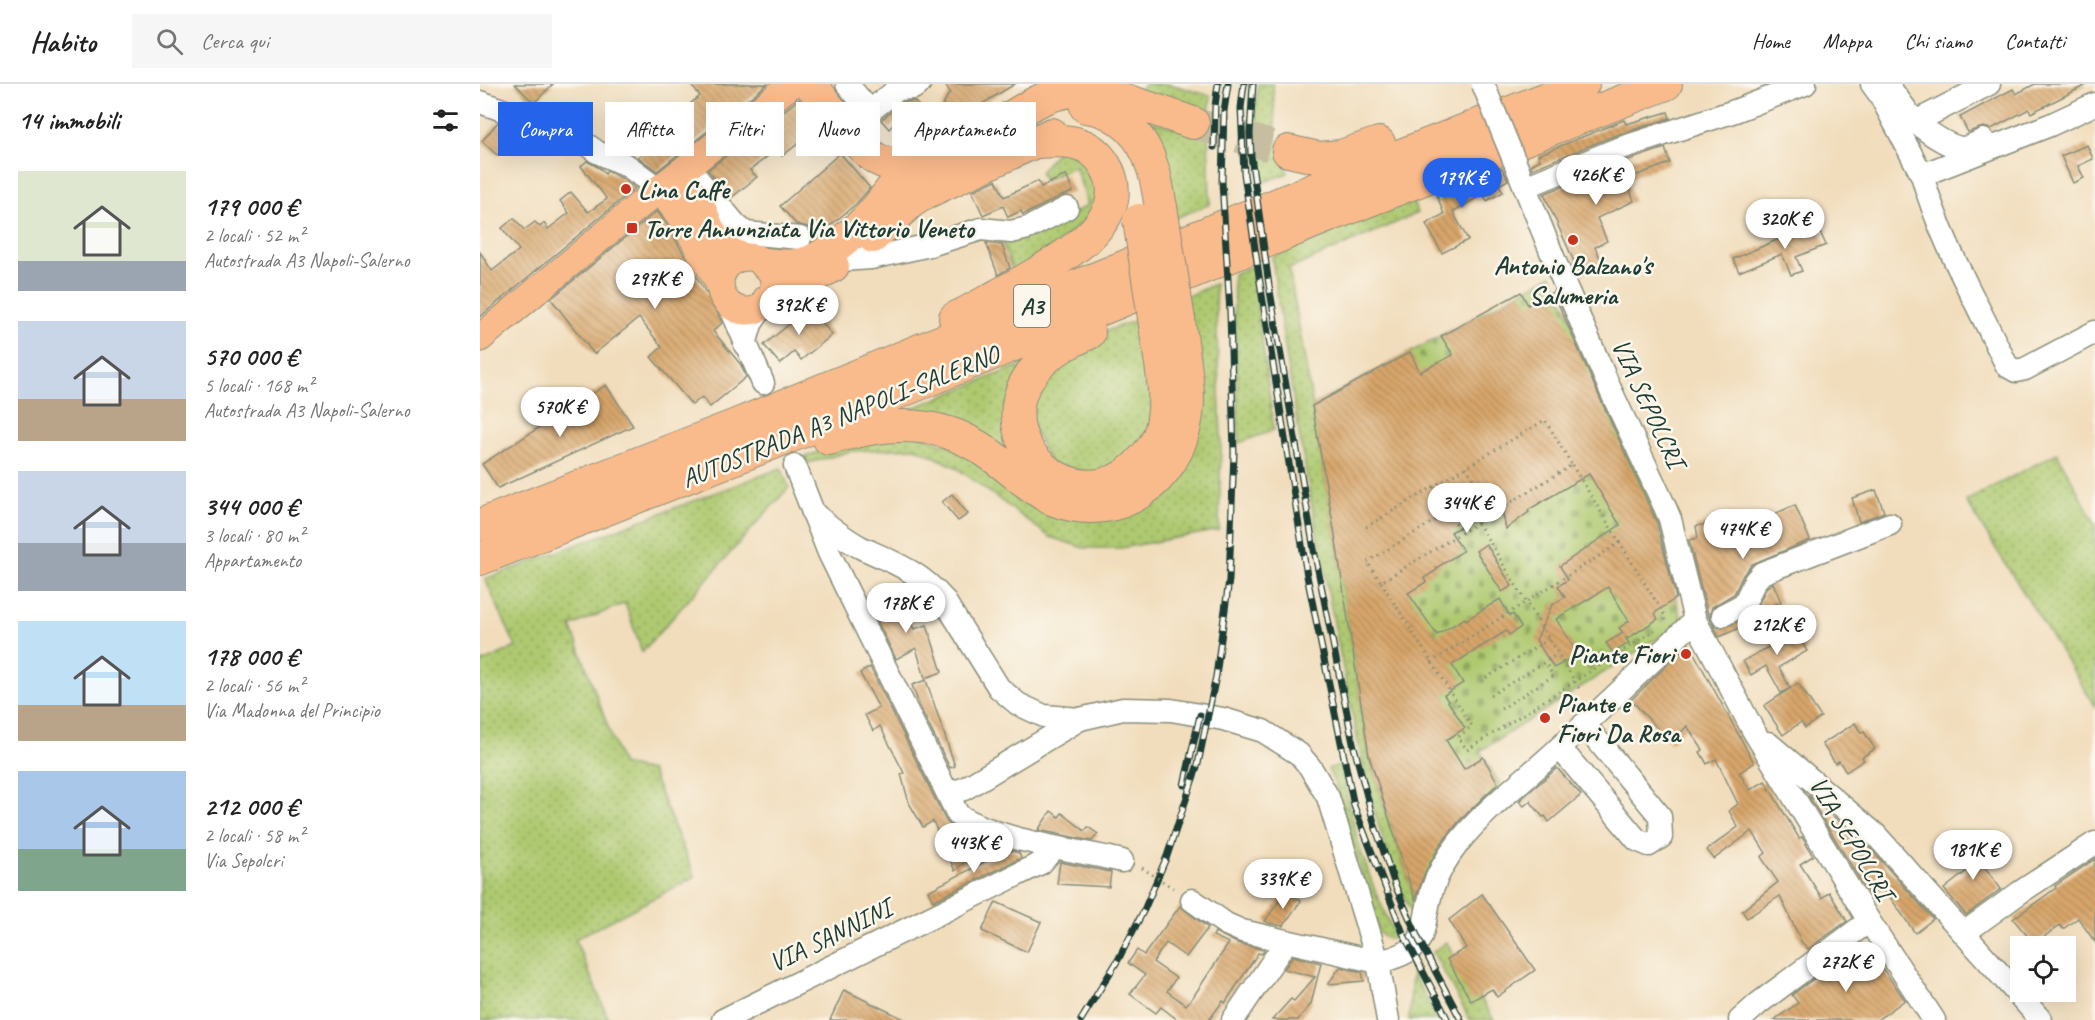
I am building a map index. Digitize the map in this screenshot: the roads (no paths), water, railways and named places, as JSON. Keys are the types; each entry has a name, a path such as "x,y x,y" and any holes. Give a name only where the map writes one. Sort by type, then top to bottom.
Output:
{"highway":[{"path":"810,84 868,155 885,163 912,161 927,156"},
{"path":"1288,151 1319,158 1341,156 1543,84"},
{"name":"AUTOSTRADA A3 NAPOLI-SALERNO","path":"480,525 736,425 1327,184 1583,84"},
{"name":"AUTOSTRADA A3 NAPOLI-SALERNO","path":"480,559 595,515 1237,254 1666,84"},
{"path":"1036,103 1060,93 1090,91 1193,123"},
{"path":"595,515 655,503 816,443 858,430 888,426 918,426 949,433 969,441 1049,498 1067,505 1090,508 1115,505 1152,485 1166,470 1178,450 1188,414 1188,399 1167,326 1150,213 1152,165 1144,148 1122,121 1109,113 1091,107 1072,106 1054,107 1036,113"},
{"path":"1036,141 1062,129 1076,127 1088,128 1108,137 1125,159 1150,213"},
{"path":"736,425 822,378 961,315 1020,283 1086,239 1111,205 1113,194 1110,173 1103,161 1084,145 1062,140 1036,142"},
{"path":"756,260 802,264 829,250 874,212 891,189 902,179 937,156"},
{"path":"766,304 842,260 911,202 1004,156"},
{"path":"1167,326 1164,416 1160,432 1151,450 1142,461 1130,472 1112,482 1091,485 1066,481 1039,464 1022,440 1017,410 1021,392 1041,363 1071,341 1170,296 1237,254"}],"main road":[{"path":"480,338 792,84"},
{"path":"675,177 700,204 708,226 723,248 756,260 774,278 775,287 766,304 749,311 741,310 724,295 679,214 675,177"},
{"path":"724,295 721,278 727,266 738,258 756,260"}],"street":[{"path":"847,84 870,111 898,89 913,88 919,84"},
{"name":"VIA SEPOLCRI","path":"1483,84 1556,264 1667,512 1706,620 1753,730 1869,921 1934,1020"},
{"path":"1526,187 1615,150 1736,111 1805,84"},
{"path":"1872,84 1922,175 1929,200 1946,241 2007,366 2016,371 2025,369 2095,332"},
{"path":"1887,84 1915,122 1936,138 1960,148 1972,146 2095,88"},
{"path":"1915,122 1989,84"},
{"path":"480,102 576,136 597,152 628,166 675,177 746,232 800,238"},
{"path":"1922,175 2050,125 2095,104"},
{"path":"842,260 871,258 930,245 981,229 1011,232 1028,228 1067,208"},
{"path":"930,245 942,233 973,217 1011,220"},
{"path":"724,295 763,383"},
{"path":"745,345 750,324 766,304"},
{"path":"795,466 830,553 958,815 997,832 1054,848 1132,865"},
{"path":"813,513 838,534 861,548 902,565 934,588 944,600 999,688 1018,704 1044,716 1080,719 1123,709 1171,710 1202,715 1263,731 1299,754 1310,767 1328,797 1378,962 1388,1020"},
{"path":"1182,894 1226,924 1256,936 1378,962 1397,957 1414,946 1423,935 1431,892 1439,872 1459,841 1584,724 1706,620 1744,604 1755,581 1762,573 1890,524"},
{"path":"948,793 964,789 1080,719"},
{"path":"1560,747 1637,840 1649,845 1661,837 1660,816 1584,724"},
{"path":"1753,730 1876,835 2041,1020"},
{"path":"1964,933 2019,893 2095,843"},
{"name":"VIA SANNINI","path":"723,1020 1041,864 1054,848"},
{"path":"1740,1020 1759,1003 1869,921"},
{"path":"1233,1020 1286,942"}],"tunnel":[{"path":"1193,123 1288,151"}],"railway":[{"path":"1214,147 1218,84"},
{"path":"1081,1020 1118,960 1144,910 1167,856 1198,764 1216,676 1229,580 1234,453 1230,313 1222,182 1224,111 1228,84"},
{"path":"1244,84 1241,108 1244,174 1261,289 1307,576 1354,806 1403,933 1448,1020"},
{"path":"1253,84 1251,156 1269,285 1314,550 1353,743 1374,823 1395,885 1419,940 1461,1020"},
{"path":"1184,785 1200,715"}],"place":[{"name":"Lina Caffe","path":"626,189"},
{"name":"Torre Annunziata Via Vittorio Veneto","path":"632,228"},
{"name":"Antonio Balzano's Salumeria","path":"1573,240"},
{"name":"Piante Fiori","path":"1686,654"},
{"name":"Piante e Fiori Da Rosa","path":"1545,718"}]}
